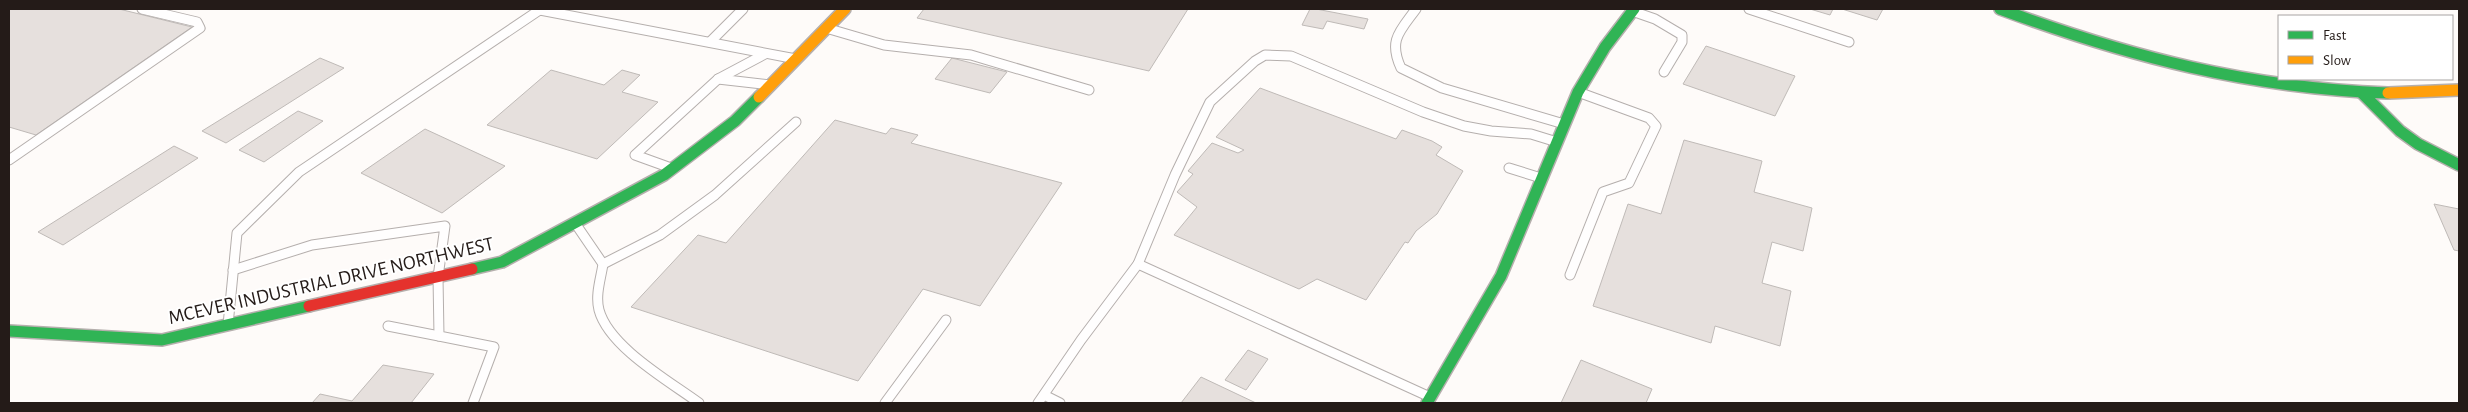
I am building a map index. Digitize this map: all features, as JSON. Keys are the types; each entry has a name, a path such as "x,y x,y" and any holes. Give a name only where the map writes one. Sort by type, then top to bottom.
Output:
{"street":[{"name":"MCEVER INDUSTRIAL DRIVE NORTHWEST","path":"9,332 162,340 502,262 673,168 735,121 845,9"},
{"path":"2000,9 2120,51 2202,74 2296,87 2362,92 2459,90"},
{"path":"1428,400 1500,276 1578,92 1601,54 1633,10"},
{"path":"2362,92 2384,116 2406,135 2418,144 2459,165"}],"lane":[{"path":"9,160 200,28 197,22 142,9"},
{"path":"228,325 237,234 299,172 540,9 796,59"},
{"path":"710,42 743,9"},
{"path":"1416,9 1398,35 1394,46 1396,57 1402,68 1420,79 1451,91 1564,124"},
{"path":"1749,9 1850,42"},
{"path":"1633,10 1655,19 1682,35 1682,42 1664,72"},
{"path":"826,28 884,45 971,55 1089,90"},
{"path":"673,168 635,155 718,79 766,53"},
{"path":"1060,403 1041,399 1138,264 1175,176 1210,102 1255,61 1265,55 1292,56 1423,112 1464,126 1491,131 1532,134 1557,142"},
{"path":"718,79 770,85"},
{"path":"1570,275 1603,192 1628,182 1656,126 1649,118 1578,92"},
{"path":"603,264 660,235 715,195 796,122"},
{"path":"1509,168 1541,178"},
{"path":"575,223 603,264 598,309 606,328 623,346 699,403"},
{"path":"233,270 312,245 445,226 438,277 439,336"},
{"path":"1138,264 1428,400"},
{"path":"886,403 946,320"},
{"path":"388,326 494,347 473,403"}],"building":[{"path":"9,9 119,9 192,27 36,135 9,127"},
{"path":"924,9 1188,9 1149,71 917,18"},
{"path":"1310,9 1368,19 1364,29 1327,21 1323,29 1302,25"},
{"path":"1810,9 1833,9 1830,15"},
{"path":"1842,9 1883,9 1877,20"},
{"path":"1706,46 1795,76 1775,116 1683,84"},
{"path":"320,58 344,68 226,143 202,131"},
{"path":"952,58 1007,72 990,93 935,79"},
{"path":"551,70 604,85 622,70 640,75 622,92 658,102 597,159 487,125"},
{"path":"1260,88 1396,139 1402,130 1432,141 1442,147 1436,155 1463,171 1437,214 1416,231 1408,243 1405,242 1366,300 1317,279 1299,289 1174,235 1197,207 1177,192 1193,174 1188,171 1212,143 1238,153 1244,150 1216,137"},
{"path":"298,111 323,121 264,162 239,150"},
{"path":"835,120 886,134 891,128 918,135 911,143 1062,183 980,306 923,289 858,381 631,307 698,235 726,243"},
{"path":"425,129 505,166 442,213 361,173"},
{"path":"1684,140 1762,161 1754,192 1812,208 1803,251 1772,242 1762,283 1791,291 1780,346 1715,326 1711,343 1593,306 1628,204 1661,214"},
{"path":"174,146 198,158 63,245 38,232"},
{"path":"2434,204 2459,209 2459,251 2454,250"},
{"path":"1248,350 1268,359 1246,390 1225,380"},
{"path":"1581,360 1652,389 1646,403 1561,403"},
{"path":"383,365 434,374 411,403 312,403 320,394 352,401"},
{"path":"1201,377 1256,403 1181,403"}],"traffic: fast":[{"path":"1427,403 1501,276 1578,92 1605,47 1634,9"},
{"path":"2000,9 2094,42 2190,69 2288,86 2388,93"},
{"path":"2362,93 2400,131 2418,144 2459,165"},
{"path":"472,269 502,262 664,175 735,121 759,97"},
{"path":"9,331 162,340 309,306"}],"traffic: slow":[{"path":"759,97 845,9"},
{"path":"2388,93 2459,90"}],"traffic: jam":[{"path":"309,306 472,269"}]}
